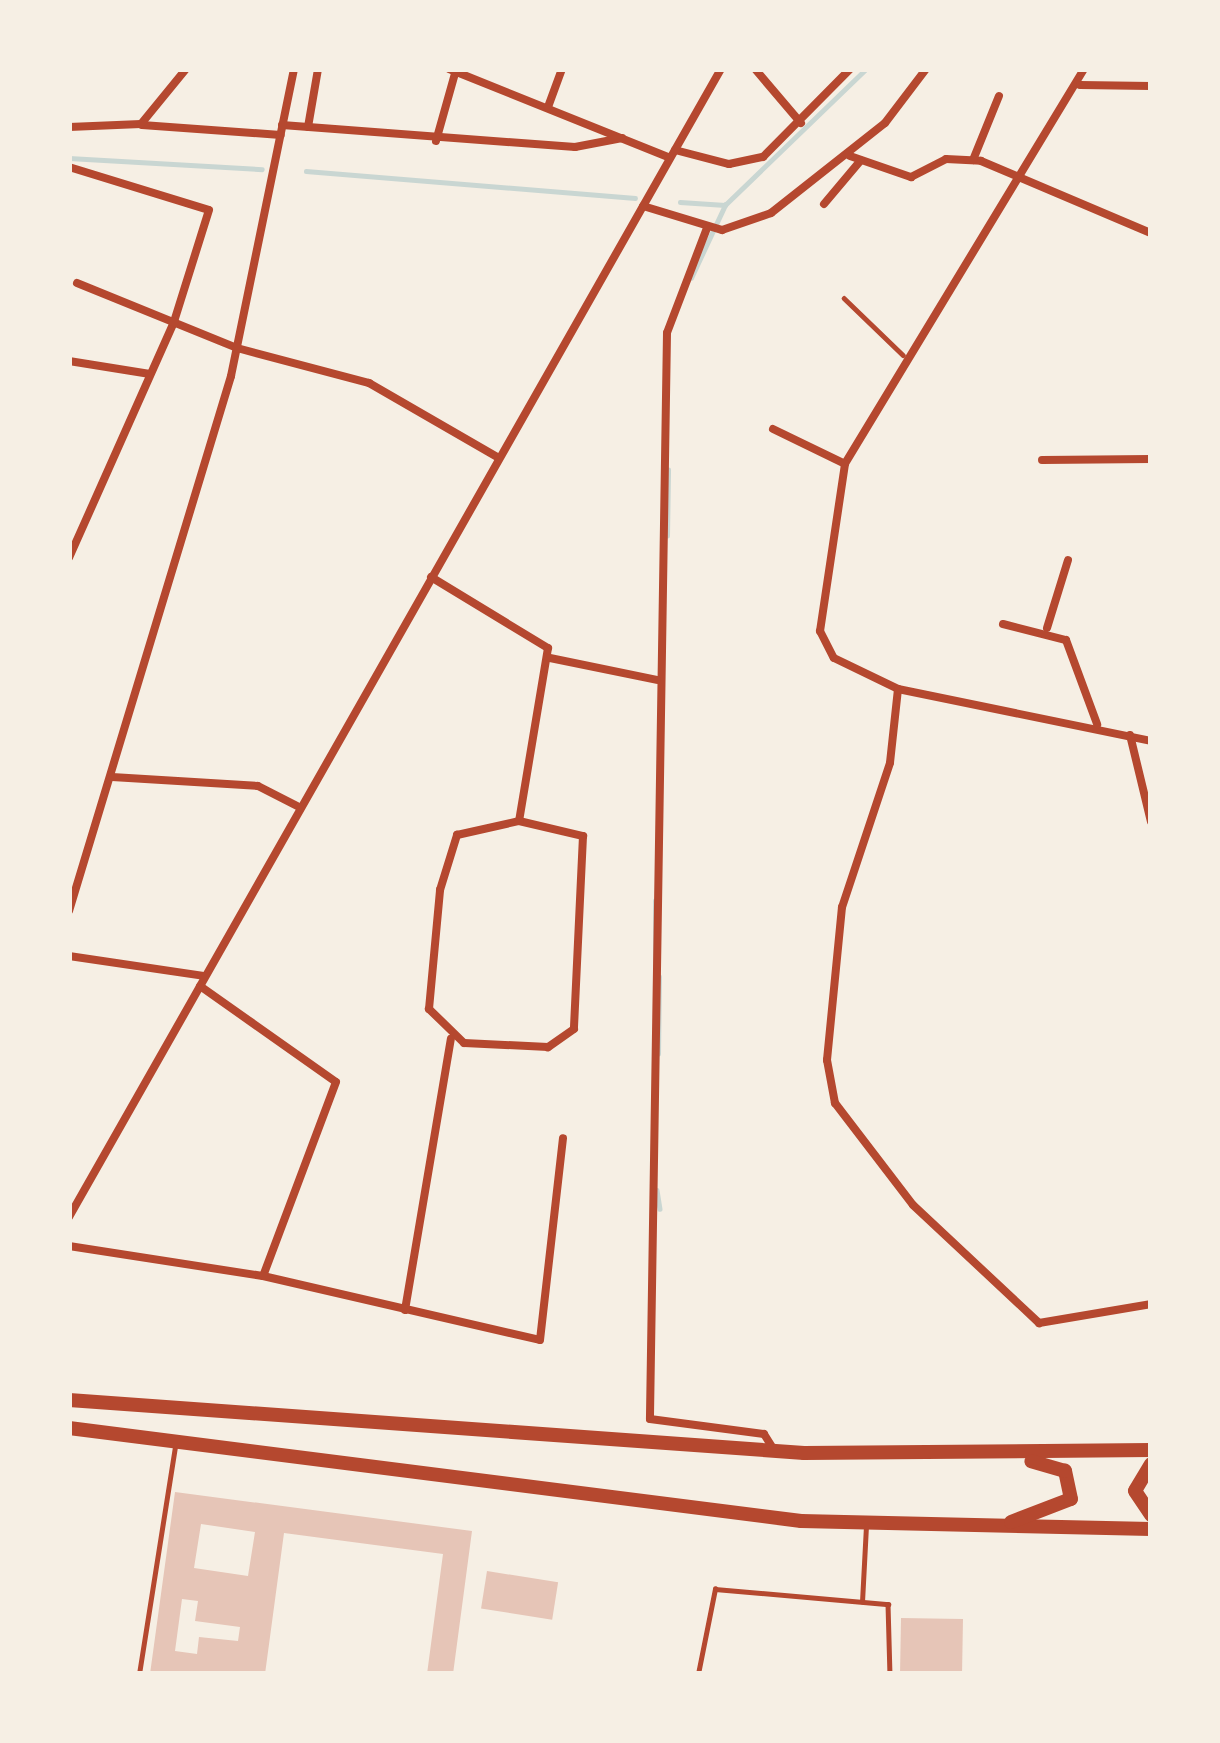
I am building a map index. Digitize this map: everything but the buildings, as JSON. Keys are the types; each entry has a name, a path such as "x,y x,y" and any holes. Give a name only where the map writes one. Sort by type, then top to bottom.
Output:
{"highway":[{"path":"69,1400 774,1452 981,1456 1151,1450"},
{"path":"69,1428 801,1521 1151,1528"},
{"path":"976,1527 1058,1513 1073,1489 1057,1466 981,1456"},
{"path":"1151,1464 1135,1491 1151,1515"}],"street":[{"path":"141,124 186,69"},
{"path":"69,911 237,348 275,180 294,69"},
{"path":"308,127 318,69"},
{"path":"548,107 562,69"},
{"path":"69,1217 298,806 721,69"},
{"path":"755,69 801,123"},
{"path":"436,141 454,70 670,159 746,164 801,123 850,69"},
{"path":"643,206 707,228 771,213 848,156 926,69"},
{"path":"1084,69 1080,85 903,355 844,464 822,643 898,689 1097,724 1151,741"},
{"path":"1080,85 1151,86"},
{"path":"973,160 999,97"},
{"path":"69,127 308,127 436,141 622,138"},
{"path":"848,156 911,177 973,160 1021,175 1151,233"},
{"path":"824,204 861,160"},
{"path":"69,167 208,204 173,322 69,558"},
{"path":"707,228 667,333 657,680 650,1419 764,1434 774,1452"},
{"path":"77,283 237,348 369,383 499,458"},
{"path":"69,361 151,374"},
{"path":"772,429 844,464"},
{"path":"1042,460 1151,459"},
{"path":"1047,628 1068,560"},
{"path":"431,577 513,618 550,658 657,680"},
{"path":"1003,624 1047,628 1082,666 1097,724"},
{"path":"519,821 550,658"},
{"path":"898,689 890,763 833,963 835,1103 913,1205 1039,1323 1151,1304"},
{"path":"1130,735 1151,822"},
{"path":"112,777 258,786 298,806"},
{"path":"406,1310 452,1039 427,994 440,890 458,836 519,821 583,836 574,1029 548,1047 452,1039"},
{"path":"69,956 202,981 336,1082 262,1276"},
{"path":"69,1246 262,1276 542,1340 562,1138"}],"lane":[{"path":"844,298 903,355"},
{"path":"139,1674 176,1440"},
{"path":"862,1602 866,1525"},
{"path":"698,1674 711,1591 892,1607 890,1674"}],"waterway":[{"path":"691,278 725,205 866,69"},
{"path":"69,158 262,169"},
{"path":"306,171 635,198"},
{"path":"680,202 725,205"},
{"path":"667,536 668,470"},
{"path":"655,901 655,966"},
{"path":"658,1054 659,977"},
{"path":"657,1190 660,1209"}]}
